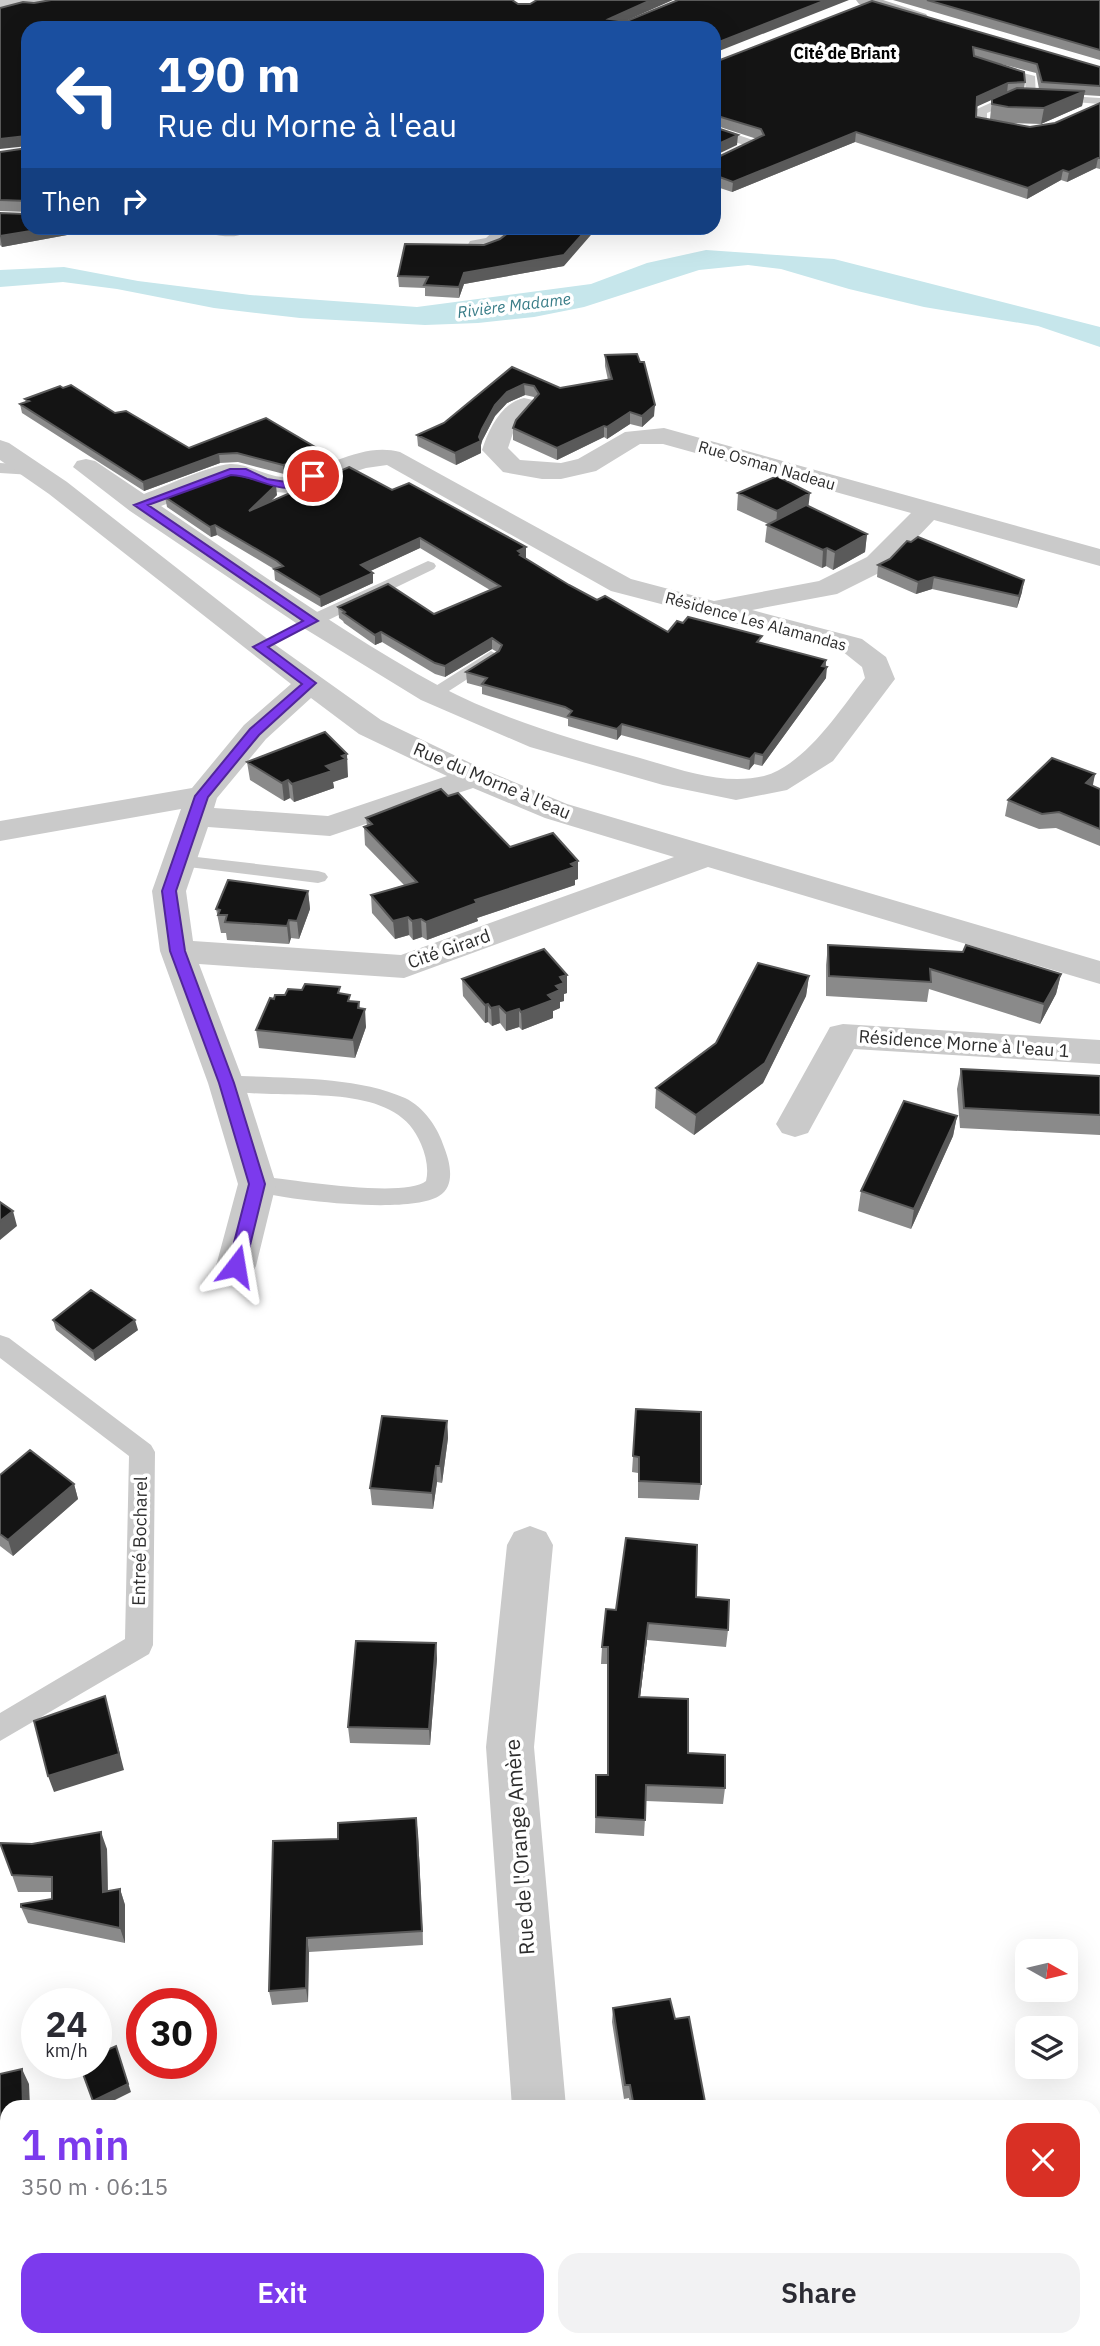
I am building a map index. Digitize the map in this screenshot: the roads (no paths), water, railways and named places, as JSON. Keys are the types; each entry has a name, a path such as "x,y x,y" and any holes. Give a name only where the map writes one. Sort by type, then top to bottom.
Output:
{"street":[{"path":"7,2 35,5 62,0"},
{"path":"863,3 942,24"},
{"path":"478,246 493,244 502,235"},
{"name":"Rue Osman Nadeau","path":"524,405 502,428 495,450 512,466 542,471 587,466 634,437 664,436 1100,558"},
{"name":"Rue du Morne à l'eau","path":"0,448 260,647 370,727 474,777 556,811 1100,973"},
{"name":"Résidence Les Alamandas","path":"86,467 139,505 312,621 432,694 541,740 674,778 736,790 775,783 822,754 880,679 876,663 852,645 711,610 621,584 391,457 366,458 287,485 264,482 246,472 230,472 139,505"},
{"path":"711,610 827,588 877,563 929,510"},
{"path":"260,647 312,621"},
{"path":"236,1266 257,1184 226,1083 177,951 169,891 198,806 255,732 310,683"},
{"path":"0,831 198,806 330,827 474,777"},
{"name":"Cité Girard","path":"177,951 404,967 707,856"},
{"name":"Résidence Morne à l'eau 1","path":"796,1124 843,1036 1100,1052"},
{"name":"Rue de l'Orange Amère","path":"530,1545 510,1748 538,2100"}],"lane":[{"path":"977,61 1031,78 1032,97"},
{"path":"1019,133 981,123 981,111 1012,97 1100,103"},
{"path":"1077,116 1100,103"},
{"path":"721,133 755,145 721,160"},
{"path":"0,468 32,470"},
{"path":"312,621 428,566"},
{"path":"432,694 491,656"},
{"path":"179,862 318,877"},
{"path":"226,1083 341,1092 400,1104 415,1116 432,1139 439,1168 439,1180 433,1189 412,1197 382,1197 257,1184"},
{"name":"Entreé Bocharel","path":"0,1345 142,1452 139,1645 0,1728"}],"water":[{"name":"Rivière Madame","path":"706,250 834,259 1100,327 1100,347 1038,326 924,307 781,269 748,265 699,270 584,307 534,317 425,325 300,318 214,308 117,289 63,282 0,287 0,270 64,267 138,281 250,295 417,307 591,284 647,263"}],"district":[{"name":"Cité de Briant","path":"845,53"}]}
